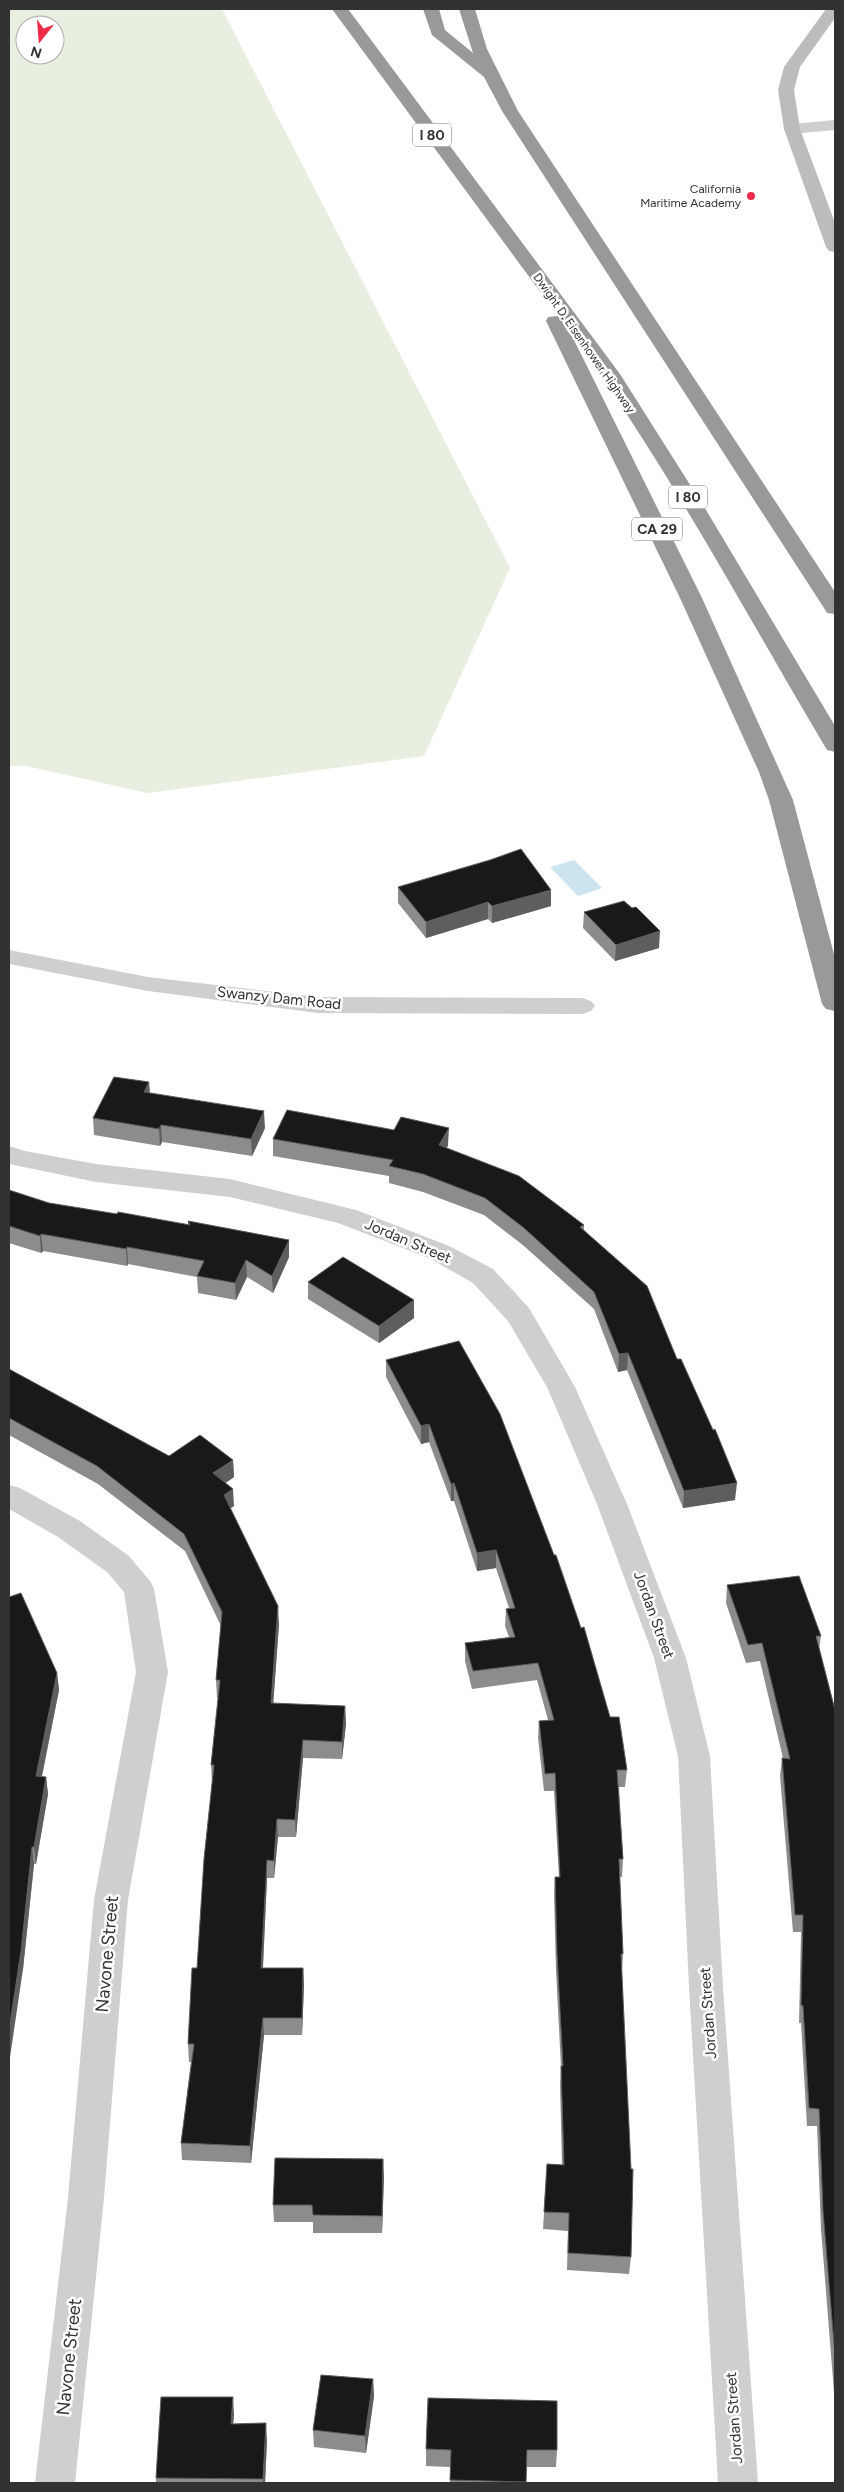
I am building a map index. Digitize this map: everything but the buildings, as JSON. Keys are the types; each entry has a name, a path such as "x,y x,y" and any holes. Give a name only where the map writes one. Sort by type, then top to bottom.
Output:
{"highway":[{"name":"Dwight D. Eisenhower Highway","path":"340,9 610,374 696,510 835,745"},
{"path":"432,9 438,32 490,75"},
{"path":"466,9 471,31 490,75 510,111 835,608"},
{"name":"CA 29","path":"526,261 691,598 770,772 781,800 835,1004"}],"street":[{"path":"834,9 792,67 786,90 792,129 835,247"},
{"path":"792,129 835,125"},
{"name":"Swanzy Dam Road","path":"9,957 148,984 318,1005 582,1006"},
{"name":"Jordan Street","path":"9,1154 18,1158 96,1174 230,1188 346,1216 439,1252 483,1276 518,1315 561,1386 612,1504 670,1658 694,1756 706,1988 738,2483"},
{"name":"Navone Street","path":"9,1496 69,1529 118,1564 139,1589 152,1672 111,1900 86,2198 55,2483"}],"green space":[{"path":"9,9 222,9 510,568 424,756 148,793 26,766 9,766"}],"water":[{"path":"574,860 602,888 578,896 550,867"}],"place":[{"name":"California Maritime Academy","path":"751,196"}]}
